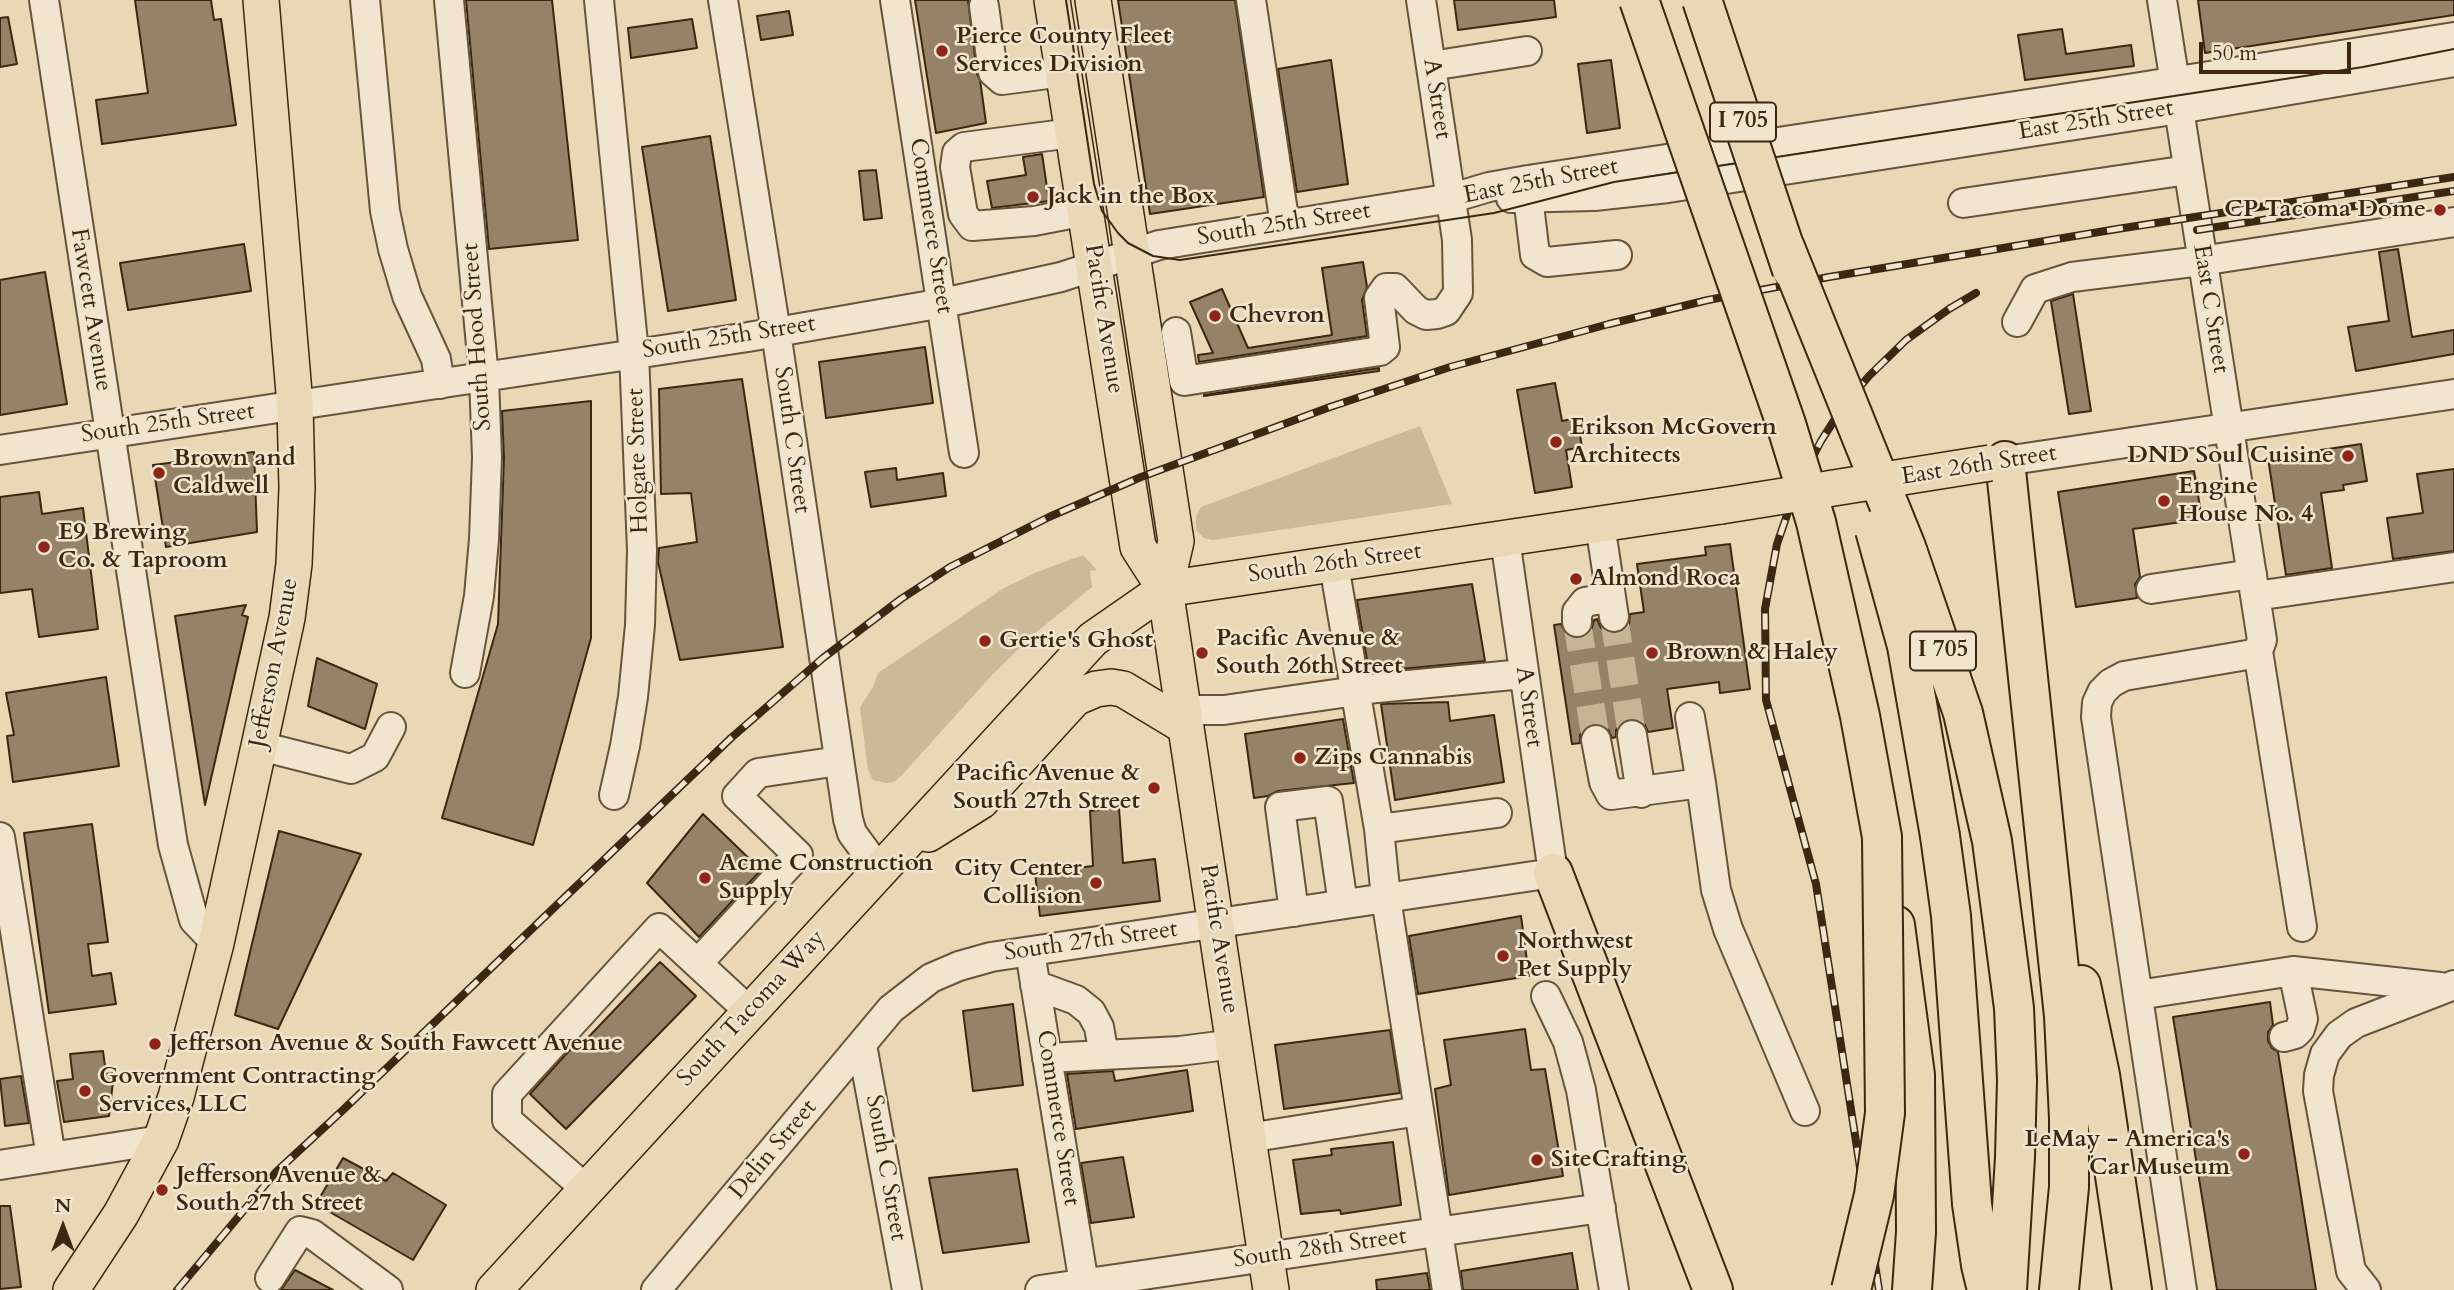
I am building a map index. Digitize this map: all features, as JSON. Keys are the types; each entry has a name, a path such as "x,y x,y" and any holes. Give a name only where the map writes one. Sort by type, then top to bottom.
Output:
{"highway":[{"name":"I 705","path":"1639,0 1786,424 1816,522 1860,716 1882,837"},
{"name":"I 705","path":"1702,0 1784,245 1924,596 1963,713 1982,792 1998,879 2014,1008 2017,1080 2007,1290"},
{"path":"1784,245 1883,554 1909,659 1928,762 1951,916 1972,1204 1987,1290"},
{"path":"1997,462 2040,797 2064,1016 2069,1186 2059,1290"},
{"path":"2040,797 2100,1075 2132,1290"},
{"path":"1851,1290 1874,1195 1885,1113 1882,837"},
{"path":"1882,837 1915,1075 1916,1220 1912,1290"},
{"path":"1553,873 1713,1290"}],"main road":[{"name":"Jefferson Avenue","path":"71,1290 121,1214 161,1140 176,1097 216,943 287,618 294,564 297,488 295,405 261,0"},
{"name":"Pacific Avenue","path":"1052,0 1138,547 1165,589"},
{"name":"Pacific Avenue","path":"1093,0 1177,541 1165,589 1271,1290"},
{"name":"East 26th Street","path":"1505,539 1997,462"},
{"name":"South 26th Street","path":"1165,589 1505,539"},
{"name":"South Tacoma Way","path":"494,1290 1093,639 1165,589"},
{"path":"885,865 981,801 1075,698 1096,689 1123,689 1185,719"}],"street":[{"name":"Fawcett Avenue","path":"44,0 173,845 194,920 216,943"},
{"path":"365,0 386,211 393,249 407,296 436,359 440,384"},
{"name":"South Hood Street","path":"449,0 484,378 487,457 479,596 465,673"},
{"name":"Holgate Street","path":"600,0 634,353 642,550 640,625 629,716 614,795"},
{"name":"South C Street","path":"723,0 848,819 852,833 885,865"},
{"name":"Commerce Street","path":"895,0 964,453"},
{"path":"1251,0 1285,225"},
{"name":"A Street","path":"1176,332 1184,381 1380,351 1385,347 1379,298 1386,288 1395,288 1416,310 1426,315 1446,311 1458,293 1457,240 1420,0"},
{"name":"East C Street","path":"2162,0 2256,596 2262,640 2258,651 2302,927"},
{"path":"984,6 993,72 1002,80 1063,72"},
{"name":"East 25th Street","path":"1452,198 1594,196 1668,188 2177,95 2454,37"},
{"path":"1431,66 1527,51"},
{"name":"East 25th Street","path":"1452,198 1489,187 1528,180 2177,95 2454,62"},
{"path":"1072,133 964,147 957,153 955,167 963,214 972,226 1034,221 1086,211"},
{"path":"1964,203 2188,170"},
{"path":"1528,197 1535,254 1547,262 1617,255"},
{"name":"South 25th Street","path":"0,450 484,378 943,303 1042,281 1159,245 1452,198"},
{"path":"2017,321 2035,289 2072,277 2202,261 2454,222"},
{"name":"East 26th Street","path":"1997,462 2454,394"},
{"path":"1577,622 1577,612 1586,602 1613,607 1600,524"},
{"name":"A Street","path":"1505,539 1553,873"},
{"path":"1334,565 1380,829 1386,898 1447,1290"},
{"path":"2151,589 2256,596 2454,567"},
{"path":"2182,1290 2096,703 2111,683 2124,676 2258,651"},
{"path":"1185,719 1357,691 1523,674"},
{"path":"1690,717 1716,890 1728,929 1805,1111"},
{"path":"260,746 351,769 374,757 391,727"},
{"path":"1632,735 1641,793"},
{"path":"1596,740 1606,790 1611,795 1701,783"},
{"path":"698,963 798,855 737,796 758,773 839,761"},
{"path":"1294,912 1280,807 1328,801 1343,904"},
{"path":"1380,829 1497,813"},
{"path":"0,837 51,1157"},
{"name":"South 27th Street","path":"891,1009 931,978 991,957 1553,873"},
{"path":"586,1189 507,1119 507,1094 659,928 750,1012"},
{"name":"Commerce Street","path":"1030,952 1084,1283"},
{"path":"2137,995 2292,971 2450,986"},
{"path":"2284,1037 2295,1034 2300,1029 2302,1020 2292,971"},
{"path":"1035,985 1076,1000 1091,1012 1099,1027 1104,1055"},
{"path":"2366,1290 2351,1271 2318,1091 2319,1075 2325,1054 2339,1035 2356,1023 2450,986"},
{"path":"1546,996 1568,1042 1581,1090 1614,1290"},
{"name":"Delin Street","path":"656,1290 891,1009"},
{"path":"1047,1058 1180,1051 1234,1044"},
{"name":"South C Street","path":"862,1045 907,1290"},
{"path":"1248,1138 1419,1111"},
{"path":"0,1165 161,1140"},
{"name":"South 28th Street","path":"1040,1290 1601,1208"},
{"path":"270,1278 300,1231 312,1234 388,1290"}],"shaded area":[{"path":"1420,426 1452,504 1213,540 1204,538 1196,530 1196,517 1201,507"},
{"path":"1083,555 1097,570 1090,571 1092,587 1034,634 992,675 902,775 894,782 873,780 868,770 860,707 873,687 878,673 1004,588"}],"building":[{"path":"135,0 211,0 214,20 221,19 236,125 102,144 96,100 148,93"},
{"path":"466,0 552,0 578,240 489,249"},
{"path":"915,0 968,0 986,123 936,133"},
{"path":"1118,0 1235,0 1264,197 1150,214"},
{"path":"1454,0 1554,0 1556,17 1458,30"},
{"path":"2198,0 2454,0 2454,15 2205,53"},
{"path":"789,11 793,35 761,40 757,16"},
{"path":"8,17 17,64 0,67 0,18"},
{"path":"692,19 697,48 631,58 628,28"},
{"path":"2062,29 2066,54 2131,45 2134,66 2025,80 2018,35"},
{"path":"1331,60 1348,184 1297,192 1278,69"},
{"path":"1611,60 1620,128 1587,133 1578,64"},
{"path":"710,136 736,300 668,311 642,147"},
{"path":"1042,154 1049,201 992,208 987,181 1026,175 1023,157"},
{"path":"876,170 882,218 864,220 859,171"},
{"path":"244,244 251,291 128,310 120,263"},
{"path":"2398,249 2412,337 2454,330 2454,354 2356,371 2348,327 2389,321 2379,252"},
{"path":"1363,262 1367,287 1362,300 1367,336 1199,362 1198,355 1213,353 1190,302 1222,289 1248,348 1332,335 1322,268"},
{"path":"45,272 67,404 0,415 0,280"},
{"path":"2073,294 2091,411 2069,414 2051,301"},
{"path":"925,347 933,403 826,418 819,362"},
{"path":"1379,368 1379,371 1204,396 1204,395"},
{"path":"742,379 783,647 680,660 658,562 659,548 697,542 691,493 661,494 659,389"},
{"path":"1555,383 1562,421 1577,418 1582,447 1566,450 1572,487 1535,493 1517,390"},
{"path":"591,401 591,638 533,845 442,818 498,624 504,458 502,411"},
{"path":"2361,444 2367,481 2343,485 2344,490 2321,493 2332,568 2286,575 2268,458"},
{"path":"254,452 257,532 166,547 153,465"},
{"path":"896,468 897,480 943,473 946,496 871,507 865,472"},
{"path":"2454,469 2454,551 2393,559 2387,518 2423,513 2417,474"},
{"path":"2194,471 2202,519 2133,529 2140,577 2135,584 2137,598 2076,607 2058,492"},
{"name":"E9 Brewing Co. & Taproom","path":"39,492 42,514 83,508 98,629 39,637 32,589 0,593 0,497"},
{"name":"Brown & Haley","path":"1730,544 1750,689 1720,693 1719,682 1667,689 1673,728 1648,732 1639,720 1629,719 1621,723 1616,730 1616,737 1612,738 1608,729 1594,724 1585,728 1580,735 1580,743 1572,744 1554,625 1561,624 1568,636 1576,639 1585,637 1597,619 1601,628 1609,633 1624,630 1629,624 1630,614 1644,612 1637,564 1706,555 1705,547"},
{"path":"1472,584 1485,661 1369,672 1357,600"},
{"path":"246,605 242,615 248,617 205,805 175,616"},
{"path":"317,658 377,684 365,729 308,706"},
{"path":"106,677 119,766 13,782 7,736 14,735 6,693"},
{"path":"1448,702 1450,721 1494,715 1504,782 1395,800 1381,704"},
{"name":"Zips Cannabis","path":"1343,719 1354,783 1278,791 1254,798 1245,734"},
{"path":"1119,808 1123,863 1155,859 1160,901 1040,916 1035,873 1093,866 1090,811"},
{"name":"Acme Construction Supply","path":"703,814 761,870 699,937 647,883"},
{"path":"92,824 108,942 88,944 92,976 111,973 116,1004 49,1013 24,833"},
{"path":"279,831 361,854 278,1029 235,1015"},
{"path":"1521,916 1529,976 1418,994 1409,936"},
{"path":"660,962 696,996 566,1129 530,1094 578,1041 581,1045"},
{"name":"LeMay - America's Car Museum","path":"2270,1002 2273,1025 2268,1032 2268,1041 2278,1052 2316,1290 2217,1290 2173,1017"},
{"path":"1013,1004 1023,1085 973,1091 963,1011"},
{"path":"1525,1029 1531,1070 1545,1069 1563,1176 1449,1195 1435,1089 1451,1085 1444,1040"},
{"path":"1390,1030 1400,1093 1284,1109 1275,1045"},
{"path":"103,1051 106,1074 114,1073 109,1116 64,1122 57,1081 73,1079 70,1054"},
{"path":"1187,1070 1193,1111 1076,1129 1067,1074 1113,1071 1115,1081"},
{"path":"21,1076 29,1123 5,1126 0,1079"},
{"path":"1393,1142 1401,1205 1341,1214 1340,1210 1301,1214 1293,1160 1332,1155 1331,1149"},
{"path":"1123,1157 1134,1217 1091,1223 1081,1163"},
{"path":"343,1158 386,1181 393,1173 446,1205 413,1260 316,1204"},
{"path":"1017,1169 1029,1242 943,1253 929,1178"},
{"path":"0,1206 10,1206 21,1287 0,1289"},
{"path":"1572,1253 1578,1290 1463,1290 1461,1271"},
{"path":"295,1270 333,1290 281,1290"},
{"path":"1427,1273 1430,1290 1377,1290 1376,1280"}],"tunnel":[{"path":"1614,617 1632,735"},
{"path":"1577,622 1596,740"}],"tram line":[{"path":"1066,0 1094,184 1102,211 1128,243 1153,256 1180,260 1494,213 1614,182 2363,67 2454,49"}],"railway":[{"path":"177,1290 276,1172 731,738 823,658 901,599 950,567 1049,517 1141,477 1330,407 1450,367 1708,300 2117,229 2454,177"},
{"path":"2197,230 2454,191"},
{"path":"1879,1290 1816,884 1766,700 1765,609 1777,544 1796,489 1842,408 1869,376 1906,340 1976,293"}],"place":[{"name":"Pierce County Fleet Services Division","path":"942,51"},
{"name":"Jack in the Box","path":"1033,197"},
{"name":"CP Tacoma Dome","path":"2440,210"},
{"name":"Chevron","path":"1215,316"},
{"name":"Erikson McGovern Architects","path":"1556,442"},
{"name":"DND Soul Cuisine","path":"2348,456"},
{"name":"Brown and Caldwell","path":"159,473"},
{"name":"Engine House No. 4","path":"2164,501"},
{"name":"E9 Brewing Co. & Taproom","path":"44,547"},
{"name":"Almond Roca","path":"1576,579"},
{"name":"Gertie's Ghost","path":"985,641"},
{"name":"Pacific Avenue & South 26th Street","path":"1202,653"},
{"name":"Brown & Haley","path":"1652,653"},
{"name":"Zips Cannabis","path":"1300,758"},
{"name":"Pacific Avenue & South 27th Street","path":"1154,788"},
{"name":"Acme Construction Supply","path":"705,878"},
{"name":"City Center Collision","path":"1096,883"},
{"name":"Northwest Pet Supply","path":"1503,956"},
{"name":"Jefferson Avenue & South Fawcett Avenue","path":"155,1044"},
{"name":"Government Contracting Services, LLC","path":"85,1091"},
{"name":"LeMay - America's Car Museum","path":"2244,1154"},
{"name":"SiteCrafting","path":"1537,1160"},
{"name":"Jefferson Avenue & South 27th Street","path":"162,1190"}]}
